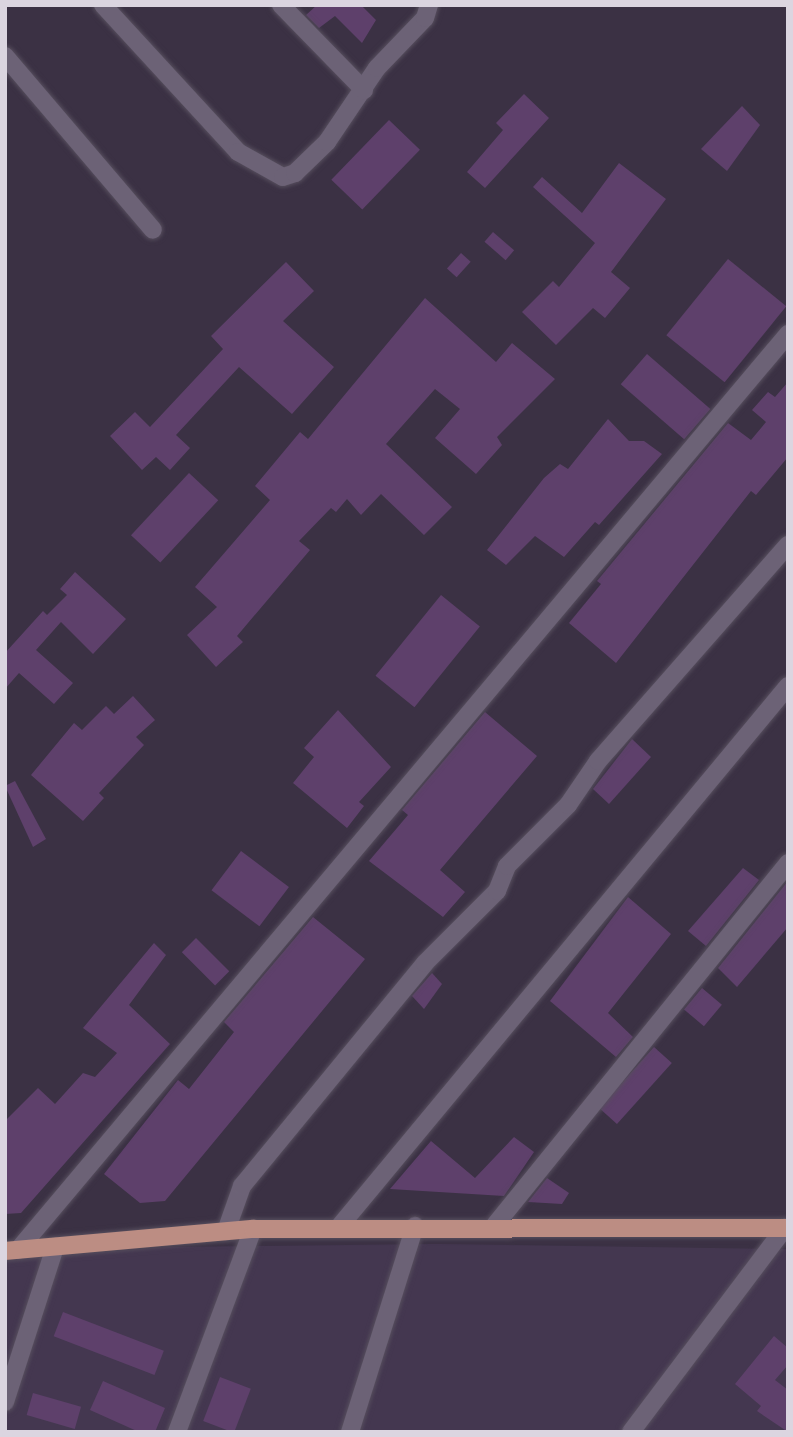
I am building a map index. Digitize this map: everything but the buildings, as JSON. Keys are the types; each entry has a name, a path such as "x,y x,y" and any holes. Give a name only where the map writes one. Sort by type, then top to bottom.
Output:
{"main road":[{"path":"12,1251 253,1229 495,1225 786,1228"}],"street":[{"path":"103,5 238,152 283,177 295,173 327,142 429,5"},
{"path":"281,5 364,90"},
{"path":"5,56 153,230"},
{"path":"12,1251 788,334"},
{"path":"226,1231 242,1186 425,963 497,891 507,866 568,805 598,761 788,545"},
{"path":"339,1227 788,686"},
{"path":"495,1225 788,863"},
{"path":"350,1432 415,1226"},
{"path":"631,1432 786,1228"},
{"path":"177,1432 253,1229"},
{"path":"5,1402 55,1247"}],"shaded area":[{"path":"435,1244 788,1249 788,1432 5,1432 5,1259 168,1247"}]}
